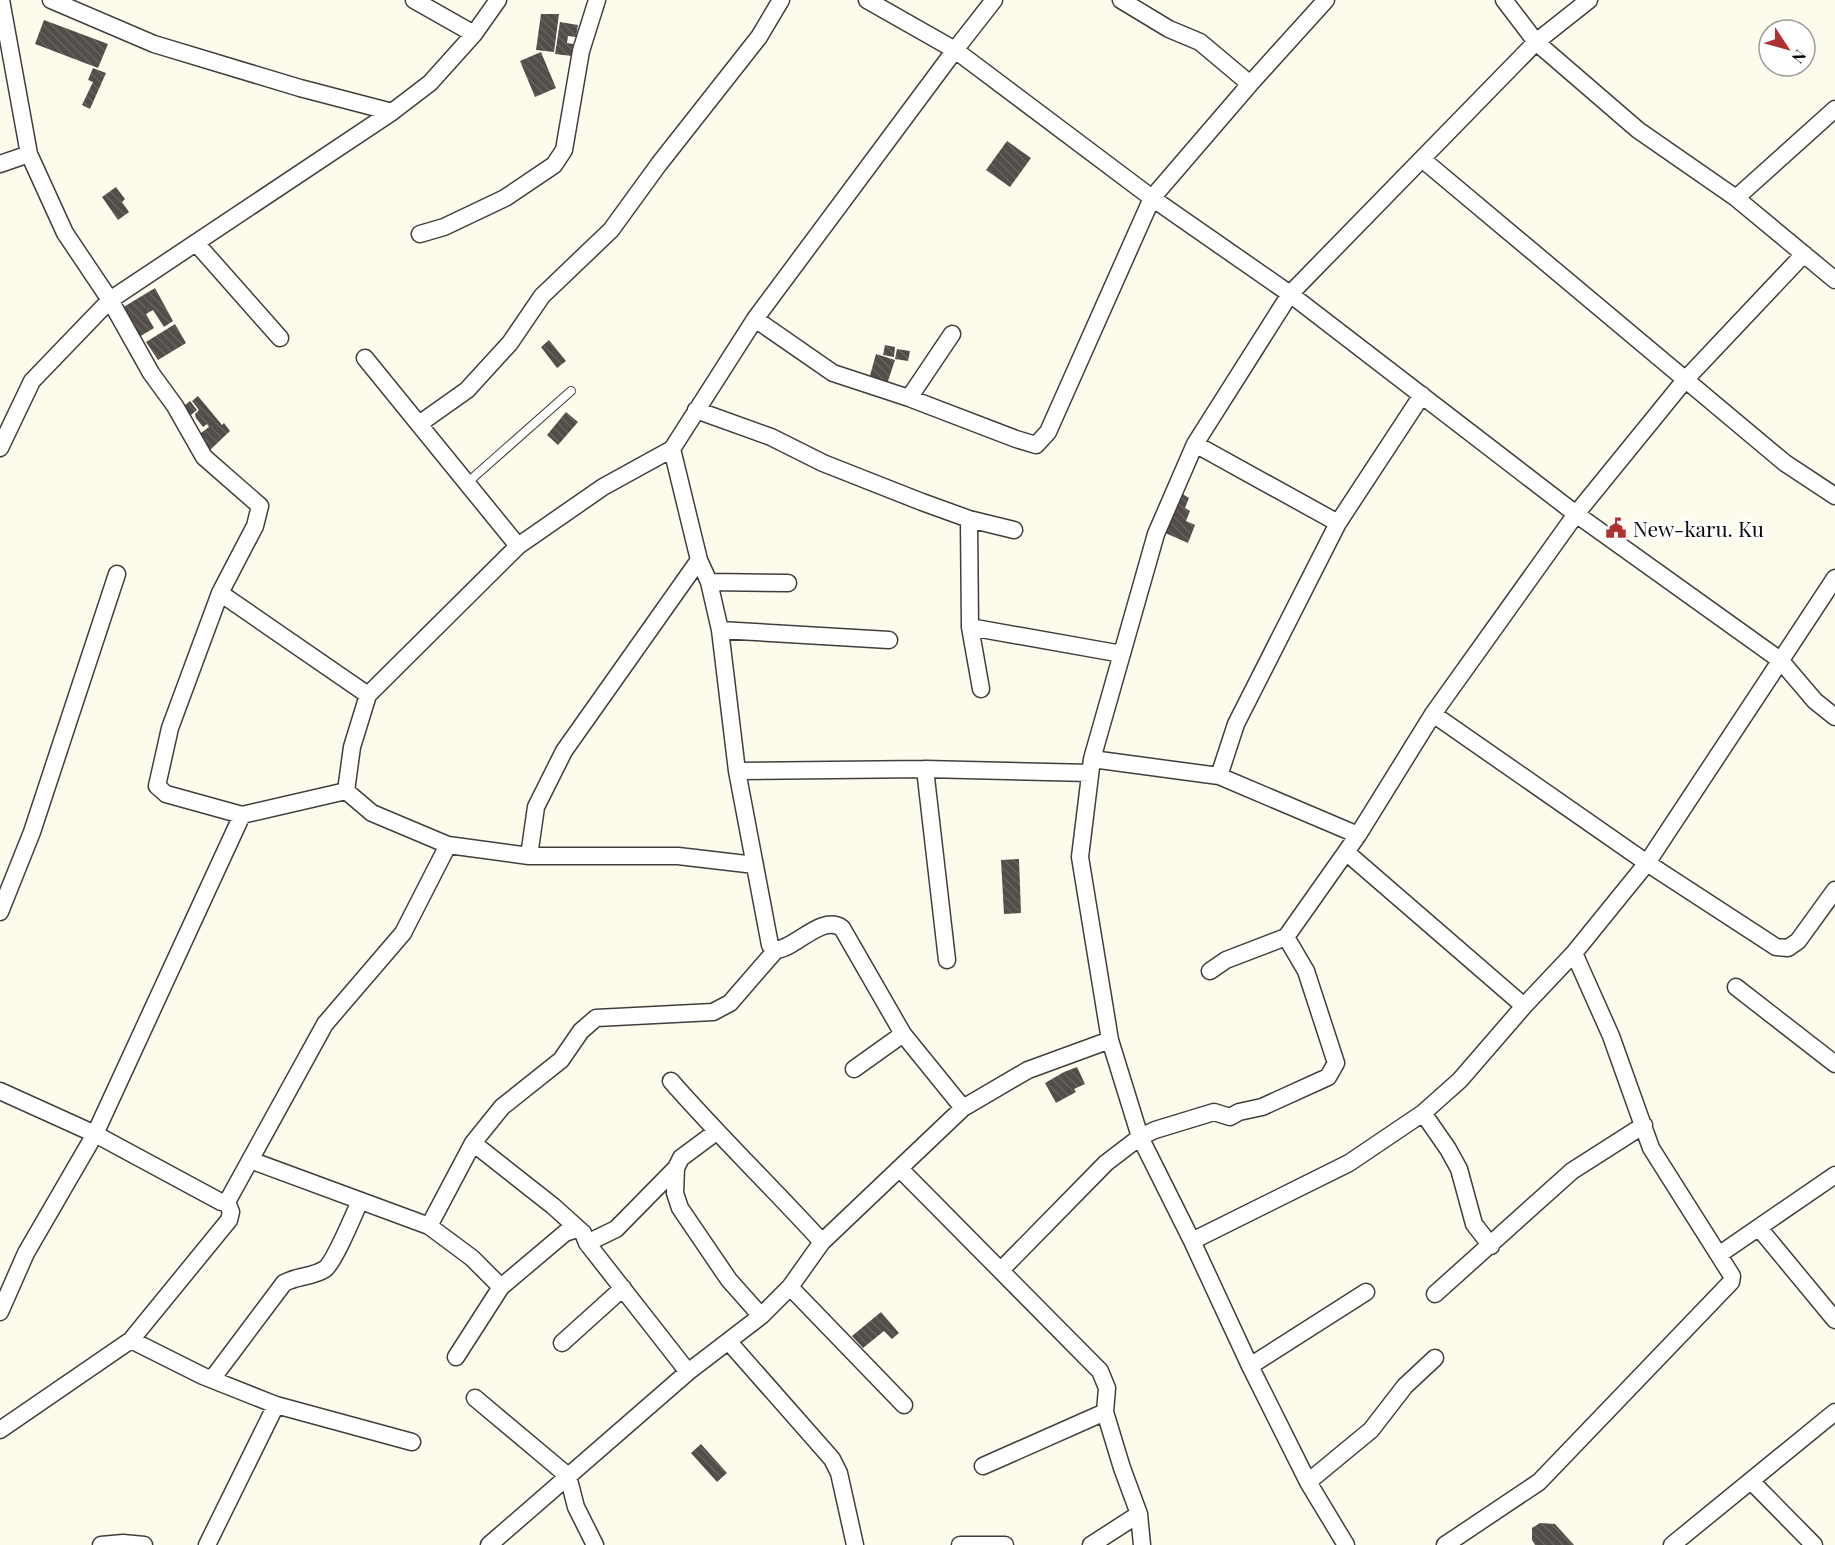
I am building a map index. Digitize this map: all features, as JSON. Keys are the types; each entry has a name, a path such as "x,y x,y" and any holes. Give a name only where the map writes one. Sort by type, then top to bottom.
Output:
{"street":[{"path":"1,0 29,154 65,233 110,300 151,373 175,406 204,457 260,506 255,526 220,593 170,728 157,786 166,794 242,815 346,791"},
{"path":"51,0 154,44 300,88 392,112"},
{"path":"414,0 474,34"},
{"path":"0,448 32,381 110,300 392,112 430,83 474,34 498,0"},
{"path":"420,234 444,227 505,198 554,165 564,150 580,51 597,0"},
{"path":"419,424 467,390 510,343 542,296 611,230 659,164 759,37 781,0"},
{"path":"867,0 955,50 1152,198 1290,294 1576,514 1780,660 1815,700 1835,717"},
{"path":"346,791 351,747 368,694 518,546 603,487 672,449 755,319 994,0"},
{"path":"1121,0 1169,29 1200,42 1250,84"},
{"path":"755,319 834,373 1016,440 1036,445 1048,432 1152,198 1326,0"},
{"path":"1504,0 1536,42 1638,129 1736,198 1835,280"},
{"path":"1346,1545 1308,1482 1140,1137 1110,1040 1080,857 1091,766 1156,534 1195,444 1290,294 1536,42 1589,0"},
{"path":"1736,198 1835,109"},
{"path":"0,164 29,154"},
{"path":"1422,159 1785,463 1835,496"},
{"path":"196,243 280,338"},
{"path":"1210,971 1226,960 1286,937 1358,835 1433,714 1576,514 1685,380 1804,254"},
{"path":"909,399 952,334"},
{"path":"365,358 518,546"},
{"path":"1219,776 1236,724 1338,523 1422,395"},
{"path":"696,410 771,437 823,463 969,519 1014,530"},
{"path":"1195,444 1338,523"},
{"path":"672,449 699,560 709,582 720,630 737,771 770,945 776,950"},
{"path":"969,519 970,627 981,689"},
{"path":"529,856 536,807 564,751 699,560"},
{"path":"0,912 32,832 117,574"},
{"path":"1192,1241 1349,1163 1423,1113 1460,1080 1524,1006 1574,953 1647,863 1835,578"},
{"path":"709,582 788,583"},
{"path":"220,593 368,694"},
{"path":"970,627 1122,654"},
{"path":"720,630 889,640"},
{"path":"1433,714 1647,863 1776,947 1788,948 1798,941 1835,890"},
{"path":"737,771 1091,766 1219,776 1358,835"},
{"path":"925,769 947,960"},
{"path":"346,791 372,813 448,845 529,856 678,856 755,865"},
{"path":"0,1312 26,1252 95,1134 242,815"},
{"path":"227,1202 325,1024 403,933 448,845"},
{"path":"1346,852 1524,1006"},
{"path":"429,1226 473,1143 502,1107 561,1060 581,1031 596,1018 713,1012 730,1003 776,950 783,949 810,932 830,924 837,924 842,928 903,1034 963,1108"},
{"path":"1001,1270 1107,1163 1140,1137 1155,1130 1214,1113 1230,1117 1239,1112 1262,1107 1329,1077 1336,1063 1306,972 1286,937"},
{"path":"1445,1545 1539,1482 1728,1286 1732,1276 1651,1148 1611,1036 1574,953"},
{"path":"1736,987 1835,1064"},
{"path":"854,1069 903,1034"},
{"path":"489,1545 688,1372 760,1316 790,1287 822,1242 963,1108 1028,1070 1110,1040"},
{"path":"671,1081 716,1132 769,1184 822,1242"},
{"path":"0,1091 95,1134 221,1202 227,1202"},
{"path":"1423,1113 1459,1169 1474,1224 1491,1246"},
{"path":"1435,1294 1572,1171 1644,1125"},
{"path":"456,1357 501,1287 565,1233 582,1236 616,1229 676,1168 681,1158 716,1132"},
{"path":"473,1143 553,1206 582,1236 688,1372"},
{"path":"250,1160 429,1226 472,1258 501,1287"},
{"path":"676,1168 675,1193 680,1208 729,1280 760,1316"},
{"path":"900,1169 1100,1371 1107,1388 1105,1412 1139,1514 1142,1545"},
{"path":"1720,1254 1835,1175"},
{"path":"659,1185 675,1193"},
{"path":"212,1379 284,1283 319,1271 330,1263 360,1201"},
{"path":"0,1430 131,1340 229,1220 231,1212 227,1202"},
{"path":"1759,1228 1835,1320"},
{"path":"790,1287 904,1405"},
{"path":"562,1343 623,1288"},
{"path":"1250,1366 1366,1292"},
{"path":"131,1340 212,1379 276,1405 412,1442"},
{"path":"729,1342 832,1459 838,1473 855,1545"},
{"path":"1308,1482 1371,1430 1405,1386 1435,1358"},
{"path":"475,1398 568,1476 576,1507 595,1545"},
{"path":"207,1545 276,1405"},
{"path":"983,1466 1105,1412"},
{"path":"1672,1545 1835,1412"},
{"path":"1751,1481 1814,1545"},
{"path":"1091,1545 1139,1514"},
{"path":"101,1545 123,1543 144,1545"},
{"path":"960,1545 1005,1545"}],"lane":[{"path":"466,483 571,391"}],"building":[{"path":"541,14 559,14 554,52 536,50"},
{"path":"44,20 108,44 98,68 35,44"},
{"path":"560,22 578,25 576,37 568,36 567,43 573,44 572,56 555,54"},
{"path":"541,52 556,88 535,97 520,61"},
{"path":"93,68 106,73 90,109 82,105 93,82 88,80"},
{"path":"1007,141 1031,158 1010,187 986,170"},
{"path":"116,187 125,199 122,202 129,212 118,220 102,197"},
{"path":"155,288 173,321 164,327 153,310 146,314 154,328 139,337 122,308"},
{"path":"175,324 186,343 158,360 146,342"},
{"path":"549,340 566,361 557,368 541,347"},
{"path":"885,345 895,347 894,357 883,355"},
{"path":"897,349 910,351 908,361 895,359"},
{"path":"876,354 895,360 887,384 869,379"},
{"path":"198,396 222,425 224,423 230,431 209,451 197,436 209,427 207,424 203,427 196,418 195,414 199,410 192,401"},
{"path":"190,401 197,410 186,419 179,410"},
{"path":"566,412 578,422 558,445 547,435"},
{"path":"1181,493 1189,498 1185,508 1190,511 1186,521 1195,525 1188,543 1163,532"},
{"path":"1019,859 1021,913 1004,914 1001,860"},
{"path":"1077,1067 1085,1084 1074,1089 1076,1092 1056,1103 1045,1083"},
{"path":"881,1312 899,1333 892,1339 884,1331 863,1348 852,1336"},
{"path":"701,1444 727,1473 717,1482 691,1453"},
{"path":"1540,1523 1555,1524 1574,1545 1535,1545 1532,1540 1532,1528"}],"place":[{"name":"New-karu. Ku","path":"1616,528"}]}
